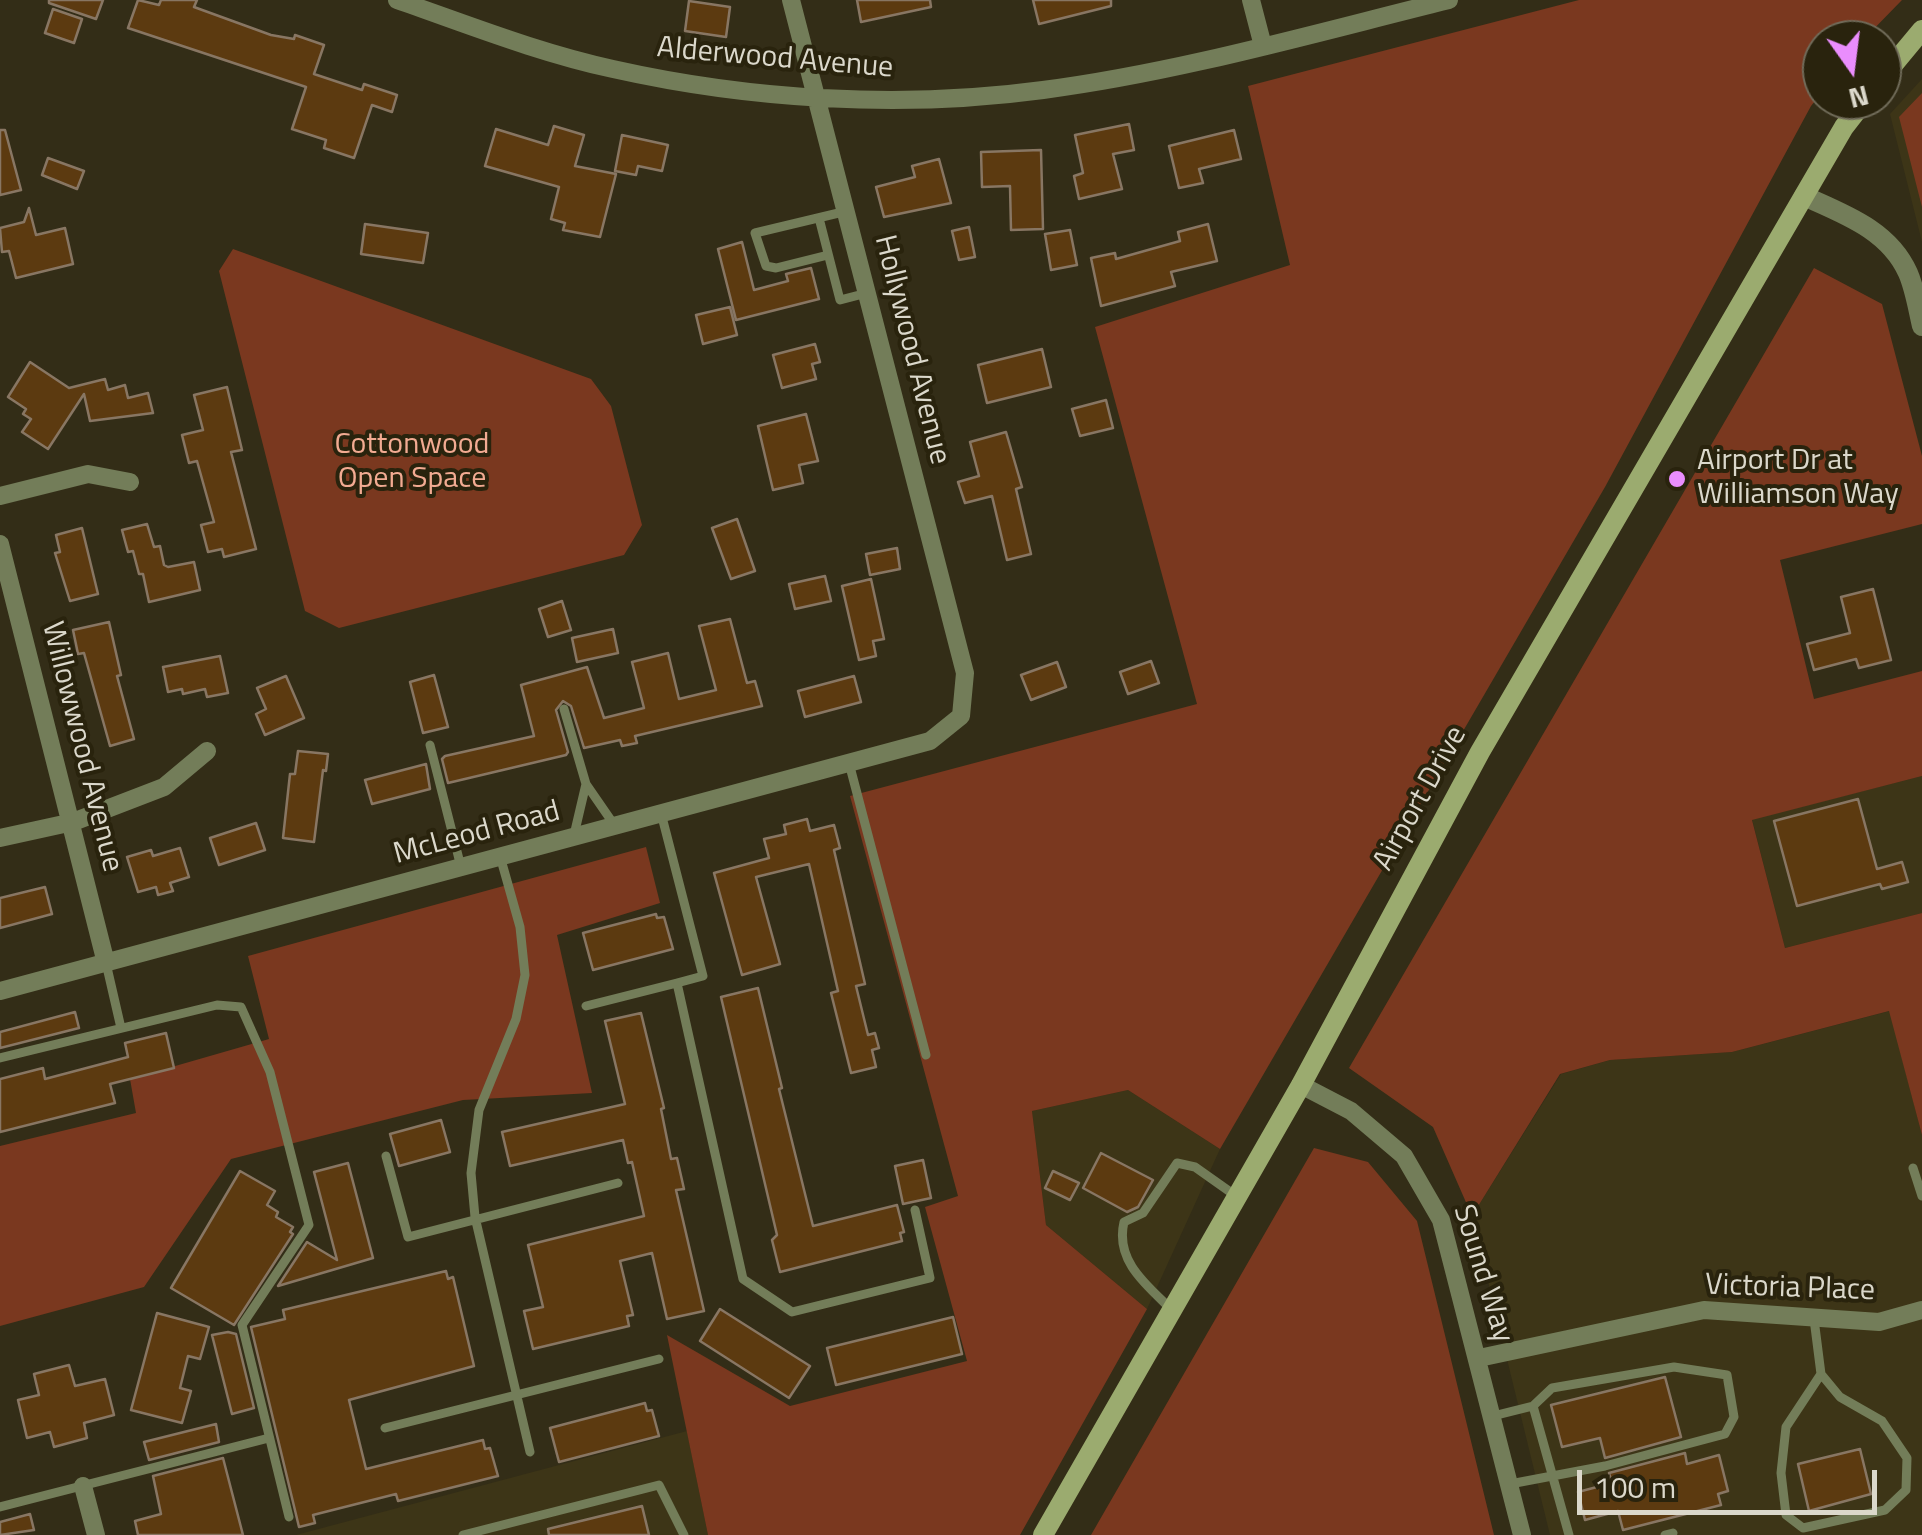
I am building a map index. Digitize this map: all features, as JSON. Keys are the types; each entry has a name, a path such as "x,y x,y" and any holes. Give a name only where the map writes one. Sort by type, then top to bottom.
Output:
{"main road":[{"path":"1902,54 1922,30"},
{"name":"Airport Drive","path":"1043,1535 1301,1086 1480,752 1849,120"}],"street":[{"name":"Alderwood Avenue","path":"398,0 494,36 578,61 657,78 816,97 911,98 1042,90 1129,76 1449,0"},
{"name":"Hollywood Avenue","path":"791,0 965,673 962,716"},
{"path":"1251,0 1263,46"},
{"path":"1804,196 1864,223 1894,248 1909,274 1922,326"},
{"path":"0,496 88,474 130,482"},
{"name":"Willowwood Avenue","path":"0,544 106,964"},
{"name":"McLeod Road","path":"0,991 930,741 962,716"},
{"path":"0,838 73,822 164,787 206,751"},
{"name":"Sound Way","path":"1301,1086 1352,1112 1404,1156 1442,1220 1522,1535"},
{"name":"Victoria Place","path":"1479,1358 1704,1310 1879,1322 1922,1310"},
{"path":"84,1486 96,1535"}],"lane":[{"path":"828,254 776,268 766,266 755,233 847,212"},
{"path":"819,218 840,300 868,293"},
{"path":"564,709 586,784 615,826"},
{"path":"430,744 461,867"},
{"path":"850,763 926,1054"},
{"path":"574,837 586,784"},
{"path":"586,1006 703,976 661,813"},
{"path":"500,856 520,926 525,975 516,1019 479,1110 471,1149 476,1220 530,1452"},
{"path":"106,964 121,1028"},
{"path":"677,983 743,1279 792,1312 930,1278 915,1210"},
{"path":"0,1058 217,1005 241,1008 270,1072 309,1226 242,1325 289,1517"},
{"path":"386,1156 408,1237 618,1184"},
{"path":"1172,1310 1134,1273 1120,1238 1124,1222 1142,1214 1178,1164 1196,1166 1237,1197"},
{"path":"1914,1168 1922,1196"},
{"path":"1814,1319 1822,1374 1840,1397 1882,1422 1907,1458 1906,1490 1886,1510 1803,1528 1786,1515 1781,1473 1786,1427 1822,1374"},
{"path":"385,1428 660,1359"},
{"path":"1493,1416 1533,1406 1552,1388 1674,1367 1727,1375 1734,1417 1725,1434 1606,1466 1510,1484"},
{"path":"1533,1406 1569,1535"},
{"path":"0,1507 269,1438"},
{"path":"463,1535 658,1485 684,1535"}],"shaded area":[{"path":"1922,79 1922,242 1892,120 1902,120 1902,101"},
{"path":"1922,776 1922,913 1785,948 1752,819"},
{"path":"1890,1011 1922,1135 1922,1535 1550,1535 1472,1216 1561,1074 1610,1060 1732,1052"},
{"path":"1128,1090 1220,1149 1147,1309 1046,1225 1032,1111"},
{"path":"687,1431 708,1535 296,1535"}],"green space":[{"path":"1579,0 1902,0 1882,20 1802,20 1803,120 1605,487 1220,1149 1128,1090 1032,1111 1046,1225 1147,1309 1020,1535 708,1535 667,1335 790,1406 967,1361 925,1207 958,1196 850,796 1197,704 1095,327 1290,265 1248,86"},
{"path":"1922,93 1922,207 1900,120"},
{"name":"Cottonwood Open Space","path":"233,249 591,379 611,406 642,525 624,555 339,628 305,611 219,271"},
{"path":"1814,268 1882,304 1922,456 1922,524 1780,560 1814,699 1922,671 1922,776 1752,820 1785,948 1922,913 1922,1135 1889,1011 1732,1052 1610,1060 1560,1074 1472,1216 1433,1127 1349,1068"},
{"path":"646,847 660,903 557,935 592,1093 463,1100 231,1159 144,1287 0,1326 0,1146 136,1113 130,1079 269,1039 248,956"},
{"path":"1314,1148 1368,1162 1417,1221 1494,1535 1091,1535"}],"building":[{"path":"49,0 103,0 96,19"},
{"path":"138,0 159,5 161,0 197,0 194,7 271,35 294,39 295,35 324,45 314,74 362,90 364,84 397,95 392,112 372,105 354,158 324,148 326,140 292,129 306,87 128,28"},
{"path":"857,0 930,0 931,7 861,22"},
{"path":"1033,0 1111,0 1111,6 1039,24"},
{"path":"689,1 730,7 726,37 685,31"},
{"path":"53,9 82,19 74,43 45,33"},
{"path":"1129,124 1134,150 1113,154 1122,189 1079,199 1074,176 1083,173 1075,135"},
{"path":"554,126 584,135 575,166 616,174 600,237 563,230 565,223 551,219 559,187 485,166 496,129 548,145"},
{"path":"0,130 5,130 21,190 0,195"},
{"path":"1234,130 1241,159 1199,169 1203,183 1179,188 1169,146"},
{"path":"622,135 668,145 662,171 638,166 636,175 615,171"},
{"path":"1041,150 1043,229 1011,230 1010,186 982,187 981,152"},
{"path":"48,158 84,171 77,189 42,175"},
{"path":"939,159 951,203 884,217 876,187 915,177 912,166"},
{"path":"29,208 36,235 65,228 73,264 16,278 9,251 2,252 0,228 24,222"},
{"path":"365,224 428,233 423,263 361,254"},
{"path":"1208,224 1217,261 1171,272 1175,286 1101,306 1091,258 1115,253 1116,259 1180,241 1178,232"},
{"path":"969,227 975,257 959,260 952,231"},
{"path":"1070,230 1077,265 1051,270 1045,234"},
{"path":"742,242 754,290 788,281 786,274 811,268 819,299 736,320 718,249"},
{"path":"730,307 737,335 703,344 696,315"},
{"path":"815,344 820,362 812,364 816,379 782,388 773,355"},
{"path":"1042,349 1051,387 987,403 978,365"},
{"path":"30,362 69,388 105,379 108,390 125,385 128,398 148,393 153,413 90,421 84,394 48,449 22,432 31,419 23,414 26,409 8,397"},
{"path":"227,387 242,450 231,452 256,549 224,557 222,549 208,552 201,525 214,522 197,461 189,463 182,435 203,430 194,395"},
{"path":"1106,400 1113,428 1080,436 1072,409"},
{"path":"806,414 818,461 799,465 803,483 773,490 758,426"},
{"path":"1006,432 1022,487 1016,489 1031,554 1007,560 992,496 965,503 958,482 979,476 970,442"},
{"path":"737,519 755,571 731,579 712,528"},
{"path":"147,524 154,547 160,546 164,565 194,562 200,590 149,602 143,574 139,574 133,551 128,552 122,530"},
{"path":"82,528 98,594 70,601 55,553 60,552 56,535"},
{"path":"897,548 900,569 870,575 866,554"},
{"path":"825,576 831,601 795,609 789,584"},
{"path":"871,579 884,639 873,641 876,656 859,660 842,586"},
{"path":"1873,589 1891,660 1859,668 1856,659 1814,670 1807,644 1850,633 1841,597"},
{"path":"562,601 571,630 548,637 539,609"},
{"path":"730,619 747,683 755,681 762,706 635,736 637,743 622,746 620,740 584,748 571,706 563,701 556,710 566,755 448,783 442,759 445,756 534,736 521,685 587,667 604,718 644,708 632,662 668,653 679,699 716,690 699,626"},
{"path":"109,622 121,675 117,676 134,739 110,746 84,653 78,654 73,630"},
{"path":"613,629 618,653 577,662 572,638"},
{"path":"220,656 228,693 207,697 205,689 183,694 182,689 168,692 163,667"},
{"path":"1151,661 1159,683 1128,694 1120,672"},
{"path":"1057,662 1066,687 1031,700 1021,675"},
{"path":"434,675 448,727 423,733 410,682"},
{"path":"286,676 304,718 265,735 256,714 266,709 257,688"},
{"path":"854,676 861,702 805,717 798,691"},
{"path":"298,751 328,754 314,842 283,838 290,774 295,774"},
{"path":"426,764 430,789 372,804 365,780"},
{"path":"1858,799 1877,869 1902,862 1908,882 1882,889 1880,884 1797,906 1774,821"},
{"path":"807,819 810,831 834,825 840,848 834,850 865,984 856,986 868,1035 875,1033 879,1048 872,1050 876,1067 851,1073 831,993 838,991 809,864 756,877 780,964 742,975 714,873 769,858 764,839 786,834 784,825"},
{"path":"256,823 265,850 219,865 210,838"},
{"path":"180,848 189,877 170,883 173,891 158,895 156,887 138,892 127,857 151,850 153,856"},
{"path":"45,887 52,914 0,928 0,898"},
{"path":"656,914 657,918 664,917 673,949 593,970 583,933"},
{"path":"758,988 813,1226 897,1205 904,1232 900,1233 902,1241 780,1272 772,1240 777,1235 721,997"},
{"path":"75,1012 79,1028 0,1048 0,1032"},
{"path":"641,1013 664,1108 661,1109 671,1159 677,1158 684,1189 676,1190 704,1311 667,1319 652,1253 620,1261 633,1315 627,1316 629,1326 533,1349 524,1311 543,1307 528,1245 644,1216 623,1140 510,1166 502,1132 625,1104 605,1021"},
{"path":"166,1033 174,1068 110,1084 115,1103 0,1132 0,1079 43,1068 45,1079 128,1057 125,1043"},
{"path":"441,1120 450,1152 399,1166 390,1134"},
{"path":"1101,1153 1153,1180 1138,1207 1127,1212 1083,1188"},
{"path":"923,1160 931,1198 903,1204 895,1166"},
{"path":"348,1163 373,1258 278,1286 307,1242 337,1260 314,1172"},
{"path":"240,1171 275,1191 267,1205 278,1212 276,1217 293,1227 293,1234 234,1325 171,1288"},
{"path":"1053,1171 1079,1183 1070,1200 1045,1188"},
{"path":"446,1271 448,1279 453,1277 474,1366 349,1400 366,1469 483,1440 485,1449 490,1448 498,1476 398,1501 396,1494 313,1515 315,1523 299,1527 251,1327 285,1319 283,1310"},
{"path":"720,1309 810,1366 789,1398 700,1341"},
{"path":"157,1313 209,1327 200,1359 188,1356 180,1388 191,1391 182,1423 131,1410"},
{"path":"953,1317 962,1354 836,1385 827,1348"},
{"path":"236,1334 254,1408 232,1414 212,1335"},
{"path":"69,1365 75,1386 105,1379 114,1415 84,1423 87,1438 54,1447 50,1432 27,1438 18,1400 39,1395 34,1374"},
{"path":"1665,1377 1681,1437 1605,1458 1600,1438 1562,1447 1551,1405"},
{"path":"645,1403 647,1411 652,1410 659,1436 559,1462 550,1428"},
{"path":"216,1424 219,1442 149,1460 144,1442"},
{"path":"1860,1449 1871,1494 1809,1511 1798,1464"},
{"path":"1685,1453 1687,1464 1719,1455 1728,1491 1718,1494 1721,1505 1623,1530 1618,1511 1585,1520 1578,1492 1612,1483 1609,1473"},
{"path":"223,1458 243,1535 138,1535 135,1521 161,1514 153,1476"},
{"path":"642,1506 649,1535 549,1535 548,1529"},
{"path":"30,1514 34,1530 0,1535 0,1522"}],"place":[{"name":"Airport Dr at Williamson Way","path":"1677,479"}]}
